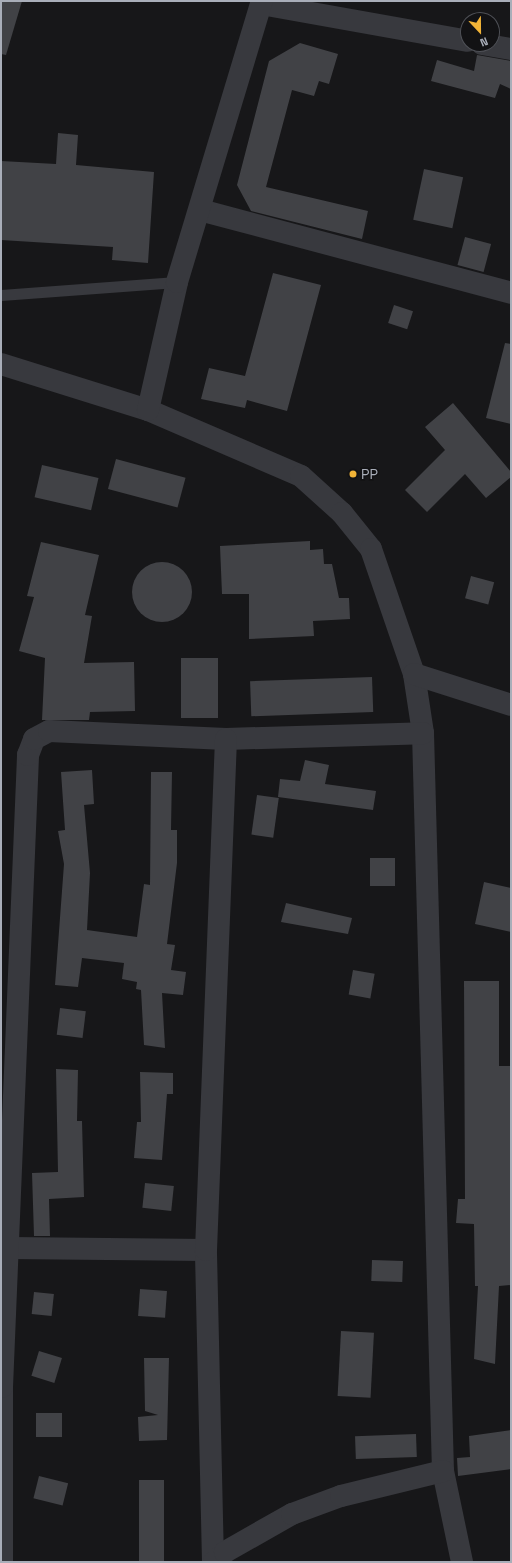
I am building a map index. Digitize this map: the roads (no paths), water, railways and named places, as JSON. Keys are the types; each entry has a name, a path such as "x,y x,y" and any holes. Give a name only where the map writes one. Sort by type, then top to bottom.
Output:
{"street":[{"path":"148,410 176,282 200,210 261,3 460,40"},
{"path":"500,47 511,49"},
{"path":"200,210 511,293"},
{"path":"1,364 148,410 301,476 342,513 371,549 414,674 422,733 443,1471 462,1562"},
{"path":"414,674 511,705"},
{"path":"2,1562 2,1387 10,1248 28,755 34,739 49,731 226,739 422,733"},
{"path":"213,1562 206,1250 226,739"},
{"path":"10,1248 206,1250"},
{"path":"213,1562 225,1552 292,1514 340,1496 443,1471"}],"lane":[{"path":"1,295 176,282"}],"place":[{"name":"PP","path":"353,474"}]}
